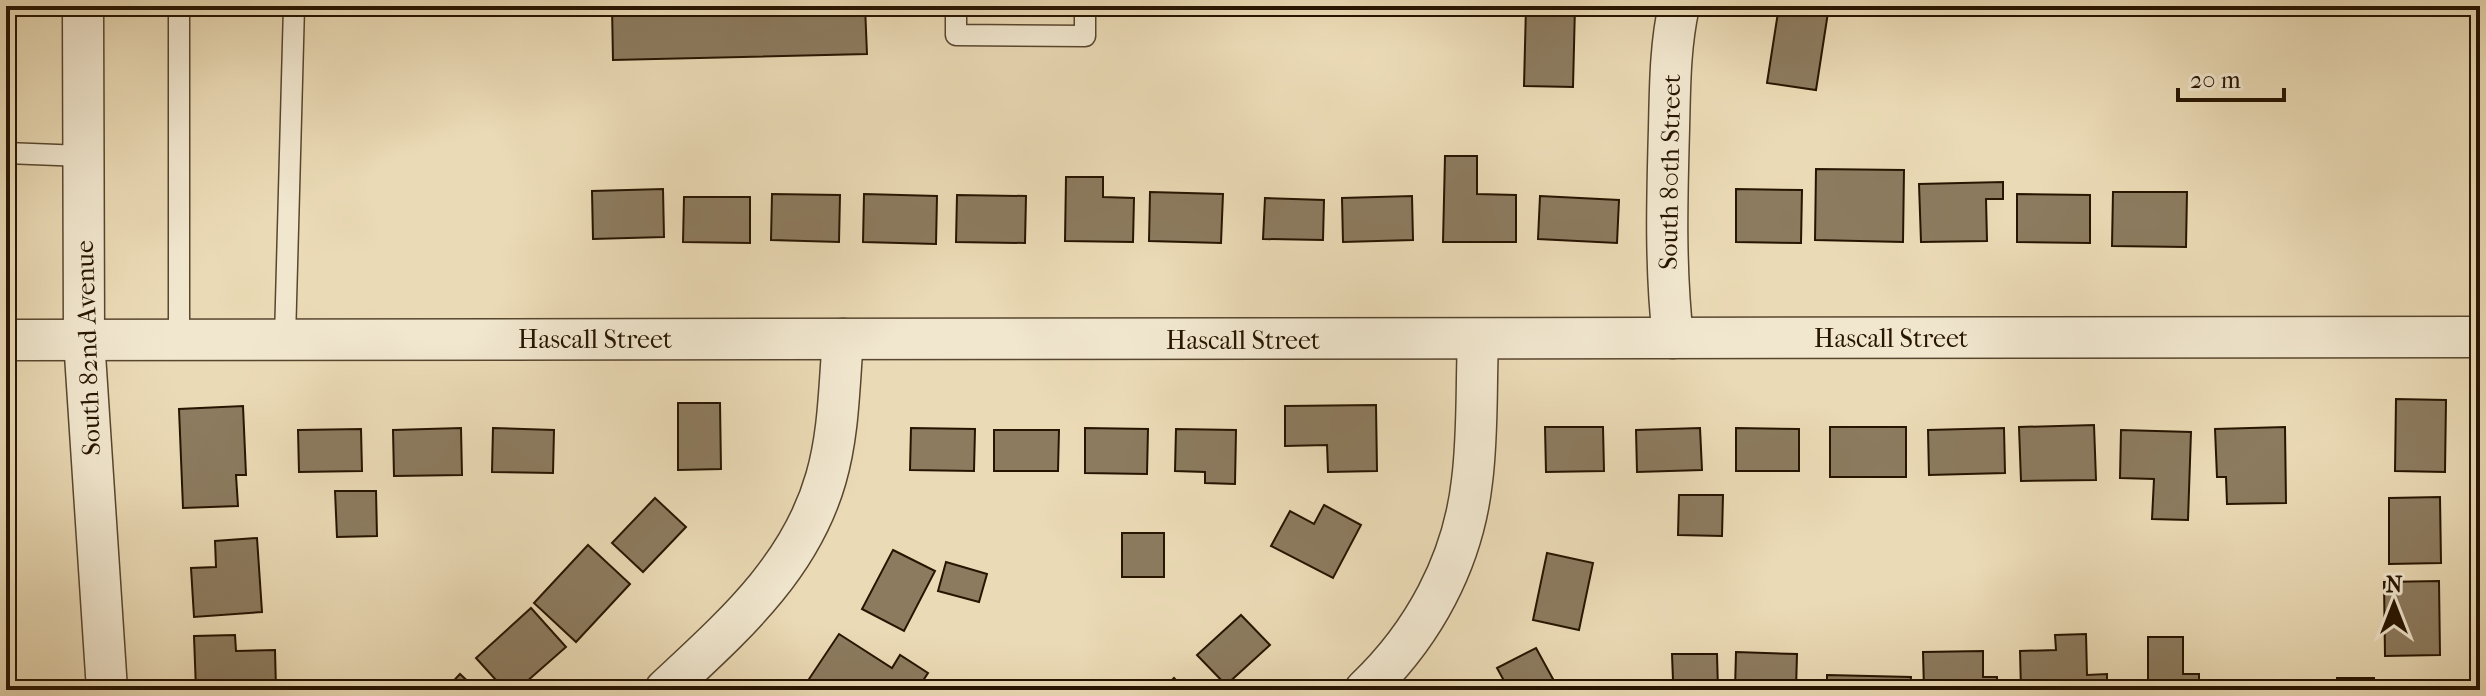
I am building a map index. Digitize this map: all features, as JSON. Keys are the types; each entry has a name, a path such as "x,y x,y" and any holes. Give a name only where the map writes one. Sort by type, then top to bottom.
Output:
{"street":[{"name":"South 82nd Avenue","path":"83,6 84,339 107,690"},
{"name":"South 80th Street","path":"1673,338 1668,297 1666,215 1670,79 1679,6"},
{"name":"Hascall Street","path":"6,340 2480,337"},
{"path":"665,690 739,620 772,583 805,531 825,480 836,433 843,339"},
{"path":"1365,690 1407,644 1429,613 1464,528 1472,481 1478,340"}],"lane":[{"path":"179,6 179,339"},
{"path":"285,339 294,6"},
{"path":"956,6 956,35 1085,36 1085,6"},
{"path":"6,153 83,156"}],"building":[{"path":"612,6 865,6 867,54 613,60"},
{"path":"1526,6 1575,6 1573,87 1524,86"},
{"path":"1779,6 1829,6 1816,90 1767,83"},
{"path":"1445,156 1477,156 1477,194 1516,195 1516,242 1443,242"},
{"path":"1816,169 1904,170 1903,242 1815,240"},
{"path":"1066,177 1103,177 1103,197 1134,198 1133,242 1065,241"},
{"path":"2003,182 2003,199 1986,199 1987,241 1921,242 1919,184"},
{"path":"663,189 664,237 593,239 592,191"},
{"path":"1736,189 1802,190 1801,243 1736,242"},
{"path":"1150,192 1223,194 1221,243 1149,241"},
{"path":"2113,192 2187,192 2186,247 2112,246"},
{"path":"772,194 840,195 839,242 771,240"},
{"path":"864,194 937,196 936,244 863,242"},
{"path":"2017,194 2090,195 2090,243 2017,242"},
{"path":"957,195 1026,196 1025,243 956,242"},
{"path":"1412,196 1413,240 1343,242 1342,198"},
{"path":"1540,196 1619,200 1617,243 1538,239"},
{"path":"684,197 750,197 750,243 683,242"},
{"path":"1265,198 1324,200 1323,240 1263,239"},
{"path":"2396,399 2446,400 2445,472 2395,471"},
{"path":"678,403 720,403 721,469 678,470"},
{"path":"1376,405 1377,471 1328,472 1327,445 1285,446 1285,406"},
{"path":"243,406 246,475 236,475 238,506 183,508 179,409"},
{"path":"2094,425 2096,480 2021,481 2019,427"},
{"path":"1545,427 1603,427 1604,471 1546,472"},
{"path":"1830,427 1906,427 1906,477 1830,477"},
{"path":"2285,427 2286,503 2227,504 2226,477 2217,477 2215,429"},
{"path":"461,428 462,475 394,476 393,430"},
{"path":"493,428 554,430 553,473 492,472"},
{"path":"911,428 975,429 974,471 910,470"},
{"path":"1085,428 1148,429 1147,474 1085,473"},
{"path":"1700,428 1702,470 1637,472 1636,430"},
{"path":"1736,428 1799,429 1799,471 1736,471"},
{"path":"2004,428 2005,473 1929,475 1928,430"},
{"path":"361,429 362,471 299,472 298,430"},
{"path":"1176,429 1236,430 1235,484 1205,483 1205,472 1175,471"},
{"path":"994,430 1059,430 1058,471 994,471"},
{"path":"2121,430 2191,432 2188,520 2152,519 2154,479 2120,478"},
{"path":"335,491 376,491 377,536 337,537"},
{"path":"1679,495 1723,495 1722,536 1678,535"},
{"path":"2440,497 2441,563 2389,564 2389,498"},
{"path":"655,498 686,527 643,572 612,543"},
{"path":"1324,505 1361,525 1333,578 1271,546 1290,511 1314,524"},
{"path":"1122,533 1164,533 1164,577 1122,577"},
{"path":"257,538 262,612 194,617 191,568 216,567 215,541"},
{"path":"588,545 630,584 576,642 534,603"},
{"path":"893,550 935,571 904,631 862,609"},
{"path":"1547,553 1593,563 1579,630 1533,620"},
{"path":"946,562 987,574 979,602 938,591"},
{"path":"2439,581 2440,655 2385,656 2384,582"},
{"path":"531,608 566,647 517,690 505,690 476,658"},
{"path":"1241,615 1270,645 1226,685 1197,655"},
{"path":"839,634 892,668 900,655 928,673 917,690 803,688"},
{"path":"2086,634 2087,675 2107,674 2107,690 2021,690 2020,651 2056,650 2055,635"},
{"path":"235,635 236,651 275,650 276,690 196,690 194,636"},
{"path":"2148,637 2183,637 2183,674 2199,674 2199,690 2119,690 2119,681 2148,681"},
{"path":"1536,648 1559,690 1509,690 1497,668"},
{"path":"1983,651 1983,677 1997,677 1997,690 1924,690 1923,652"},
{"path":"1736,652 1797,654 1796,690 1735,690"},
{"path":"1672,654 1717,654 1718,690 1632,690 1632,681 1673,680"},
{"path":"460,674 477,690 445,690"},
{"path":"1827,675 1911,677 1910,690 1827,690"},
{"path":"1174,678 1185,690 1162,690"},
{"path":"2337,678 2374,678 2375,690 2338,690"},
{"path":"2298,680 2299,690 2214,690 2214,681"}]}
